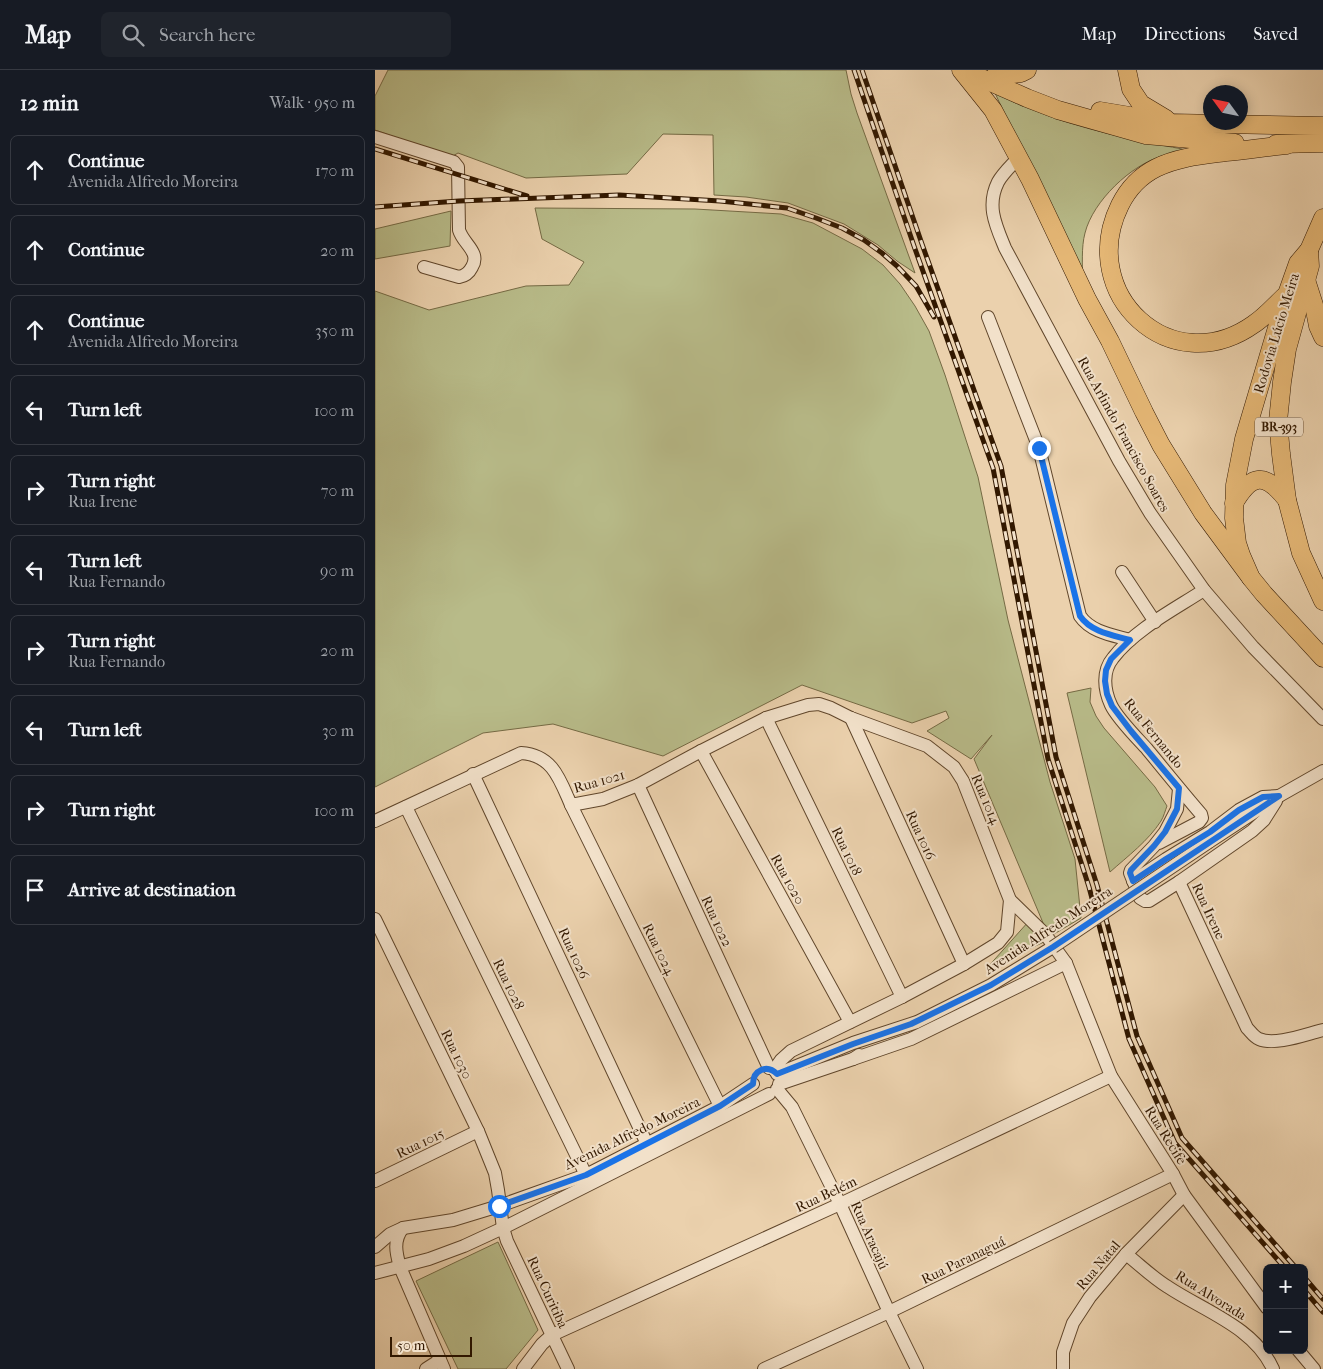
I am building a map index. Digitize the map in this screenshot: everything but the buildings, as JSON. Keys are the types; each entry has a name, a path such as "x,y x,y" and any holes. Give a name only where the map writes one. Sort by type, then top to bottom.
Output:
{"highway":[{"path":"962,70 1058,110 1146,134 1214,142 1287,145"},
{"path":"962,70 993,110 1031,179 1087,299 1161,444 1203,513 1251,578"},
{"path":"989,73 1021,73 1027,70"},
{"path":"1127,70 1131,89 1141,104 1172,123"},
{"path":"989,73 1035,92 1107,113 1172,123 1323,137"},
{"path":"1287,294 1254,324 1225,339 1210,343 1176,340 1147,327 1126,305 1111,274 1109,253 1111,232 1115,215 1126,193 1139,179 1156,168 1200,155 1287,145 1323,137"},
{"name":"Rodovia Lúcio Meira","path":"1323,218 1309,250 1298,262 1287,294 1244,440 1235,485 1234,503 1235,533 1241,555 1251,578 1323,658"},
{"name":"Rodovia Lúcio Meira","path":"1309,250 1310,266 1287,349 1278,420 1287,500 1301,553 1323,601"},
{"path":"1306,280 1314,304 1318,326 1323,337"},
{"path":"1234,503 1247,485 1259,479 1269,481 1287,500"}],"street":[{"path":"375,137 454,162 458,167 459,230 463,239 474,253 475,262 469,272 459,277 424,267"},
{"name":"Rua Arlindo Francisco Soares","path":"1019,157 999,182 994,193 991,206 995,222 1005,248 1119,461 1150,513 1204,590 1253,647 1323,719"},
{"path":"988,317 1039,448 1080,616 1085,624 1095,630 1130,640"},
{"path":"1122,572 1155,622"},
{"name":"Rua Fernando","path":"1154,846 1199,822 1202,818 1201,814 1112,706 1107,694 1106,670 1111,659 1130,640 1204,590"},
{"name":"Rua 1014","path":"766,718 807,704 819,704 927,746 954,767 963,781 1010,900 1045,934 1066,963"},
{"name":"Rua 1021","path":"375,821 521,753 541,757 551,766 561,781 571,805 603,799 639,786 701,751 766,718"},
{"name":"Rua 1018","path":"766,718 902,997"},
{"name":"Rua 1016","path":"851,718 964,964"},
{"name":"Rua 1020","path":"701,751 850,1022"},
{"name":"Avenida Alfredo Moreira","path":"853,1059 914,1023 991,985 1021,967 1279,796 1323,771"},
{"name":"Rua 1026","path":"473,774 647,1144"},
{"name":"Rua 1022","path":"639,786 768,1079"},
{"path":"1179,788 1177,809 1172,820 1154,846 1131,870 1130,873 1133,881 1210,832 1239,810 1263,797 1279,796"},
{"path":"1179,882 1252,831 1264,820 1279,796"},
{"name":"Rua 1024","path":"571,805 720,1106"},
{"name":"Rua 1028","path":"406,807 586,1175"},
{"name":"Rua Irene","path":"1133,881 1140,898 1145,901 1149,901 1179,882 1247,1028 1257,1038 1268,1042 1323,1030"},
{"name":"Avenida Alfredo Moreira","path":"768,1079 781,1060 791,1050 902,997 964,964 998,943 1007,932 1010,900"},
{"name":"Rua 1030","path":"375,919 478,1131 495,1173 499,1206"},
{"name":"Avenida Alfredo Moreira","path":"375,1247 391,1234 403,1228 453,1220 586,1175 768,1079 853,1059 911,1039 1066,963"},
{"name":"Rua Recife","path":"1066,963 1111,1076 1173,1174 1184,1195 1263,1303"},
{"name":"Avenida Alfredo Moreira","path":"375,1273 429,1259 464,1246 503,1228 768,1079 853,1044 914,1023"},
{"name":"Rua Belém","path":"552,1336 840,1204 1111,1076"},
{"name":"Rua Aracajú","path":"768,1079 791,1106 840,1204 917,1369"},
{"name":"Rua 1015","path":"375,1181 478,1131"},
{"name":"Rua Paranaguá","path":"764,1369 889,1312 1173,1174"},
{"name":"Rua Natal","path":"1063,1369 1063,1352 1073,1323 1090,1297 1126,1254 1184,1195"},
{"name":"Rua Curitiba","path":"499,1206 507,1241 568,1369"},
{"path":"403,1228 399,1233 396,1254 442,1364 426,1369"},
{"name":"Rua Alvorada","path":"1126,1254 1167,1287 1228,1322 1251,1338 1273,1369"},
{"path":"523,1369 542,1344 552,1336"},
{"path":"1301,1354 1314,1369"}],"green space":[{"path":"388,70 846,70 857,113 915,273 878,245 844,224 788,203 714,195 713,135 663,134 627,174 526,178 458,153 451,157 375,130 375,96"},
{"path":"995,93 1026,107 1090,129 1193,151 1166,155 1138,167 1105,197 1089,221 1085,233 1082,280"},
{"path":"535,208 695,209 781,214 813,223 862,249 883,265 900,284 929,331 978,477 1008,620 1050,782 1075,859 1081,918 1049,937 974,759 992,735 971,759 927,731 949,718 946,711 912,723 802,685 663,756 553,724 483,733 375,787 375,291 429,310 526,286 569,285 584,262 542,239"},
{"path":"451,211 450,246 375,259 375,229"},
{"path":"1091,688 1090,702 1096,716 1104,728 1155,787 1167,806 1161,821 1150,835 1110,872 1067,693"},
{"path":"1029,921 1044,942 986,969"},
{"path":"498,1242 538,1330 506,1369 458,1369 416,1281"}],"railway":[{"path":"854,70 993,468 1048,759 1089,887 1129,1039 1175,1143 1281,1264"},
{"path":"862,70 1001,466 1056,757 1097,885 1137,1036 1182,1138 1292,1264"},
{"path":"375,149 527,196"},
{"path":"375,207 459,201 619,195 720,201 787,208 842,228 882,253 916,286 934,317"},
{"path":"1308,1282 1323,1299"},
{"path":"1308,1295 1323,1312"}],"route":[{"path":"499,1206 586,1175 720,1106 753,1084 755,1074 759,1070 769,1068 777,1074 853,1044 911,1024 991,985 1053,947 1279,796 1263,797 1239,810 1210,832 1133,881 1130,873 1131,870 1154,846 1172,820 1177,809 1179,788 1131,731 1112,706 1107,694 1106,670 1111,659 1130,640 1095,630 1085,624 1080,616 1039,448"}]}
